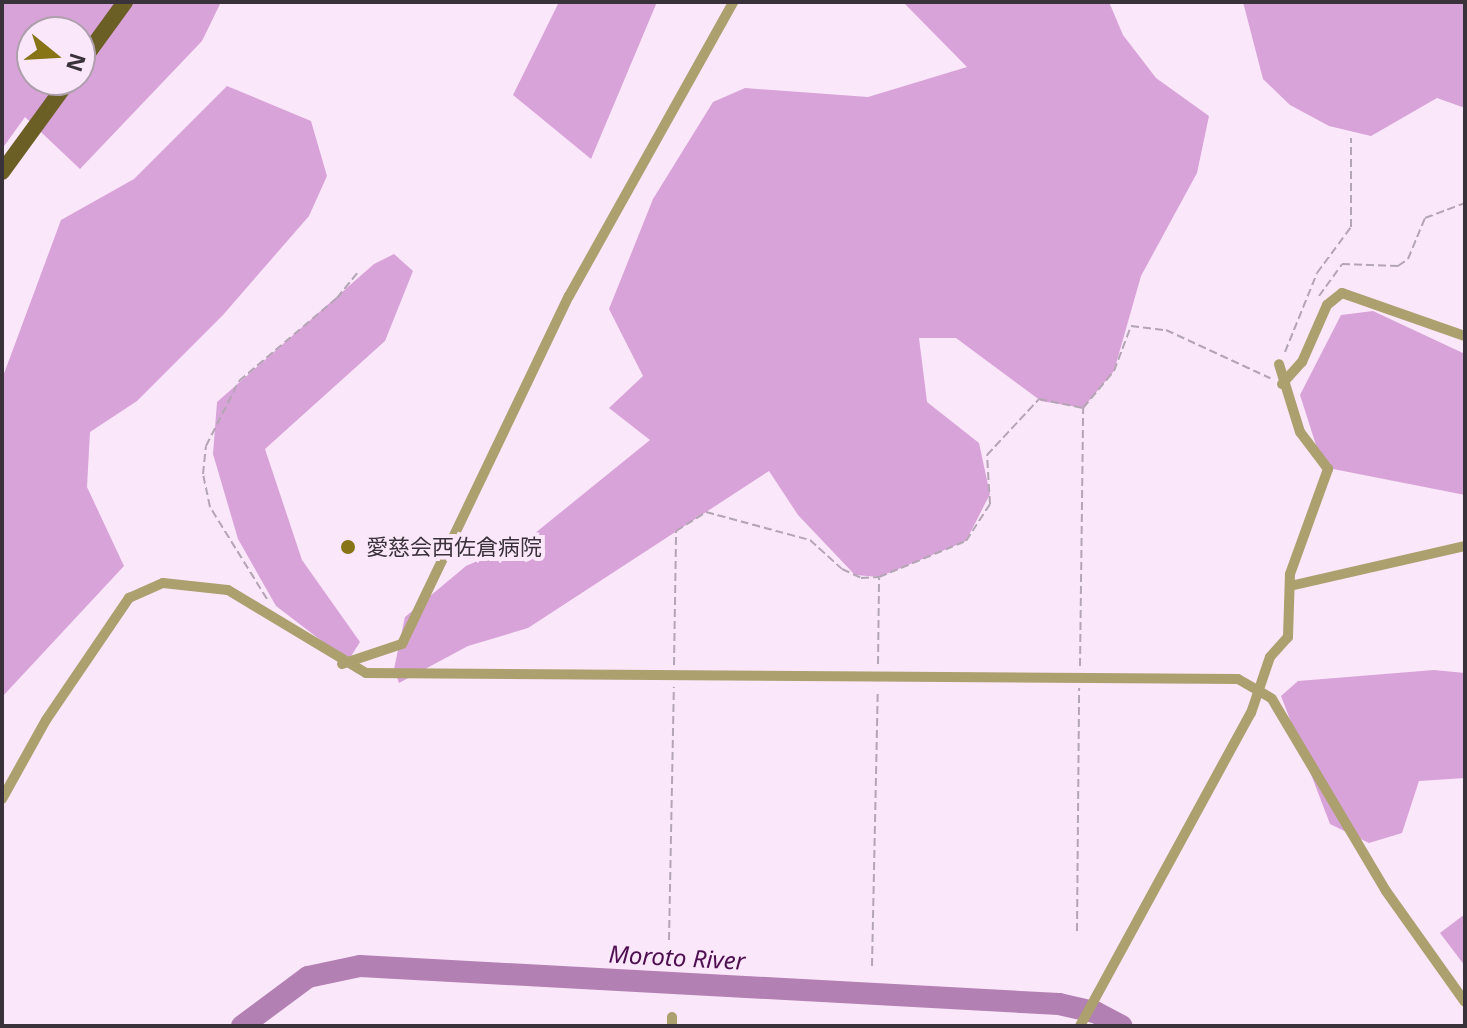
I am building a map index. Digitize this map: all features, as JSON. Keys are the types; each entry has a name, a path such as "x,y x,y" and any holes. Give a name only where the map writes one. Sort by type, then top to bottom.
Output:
{"main road":[{"path":"96,42 125,2"},
{"path":"2,172 57,96"}],"street":[{"path":"342,664 402,644 569,296 733,2"},
{"path":"1282,384 1302,362 1323,312 1333,297 1353,293 1465,336"},
{"path":"1080,1026 1261,690 1270,657 1288,637 1290,586 1328,469 1300,432 1282,384 1279,364"},
{"path":"1290,586 1465,546"},
{"path":"2,799 46,720 129,598 163,583 214,585 267,613 342,664 388,674 878,672 1210,677 1251,682 1261,690 1302,747 1386,891 1465,1002"}],"path":[{"path":"1279,364 1317,273 1351,227 1351,138"},
{"path":"1323,312 1319,296 1333,271 1342,264 1398,266 1408,259 1425,218 1465,203"},
{"path":"267,613 263,587 210,507 203,474 206,446 239,381 337,298 357,273"},
{"path":"669,940 676,531 706,512 810,540 842,569 861,578 879,577 966,541 990,504 987,455 1039,399 1083,408 1114,371 1131,326 1166,330 1282,384"},
{"path":"872,966 879,577"}],"shaded area":[{"path":"2,2 221,2 202,41 80,169 25,117 2,149"},
{"path":"559,2 657,2 591,159 513,95"},
{"path":"903,2 1109,2 1123,35 1156,78 1209,116 1197,173 1141,276 1114,371 1083,408 1041,401 956,338 919,338 927,402 979,443 990,494 966,541 879,577 855,575 798,515 769,471 528,628 468,646 399,683 394,669 405,617 466,566 529,538 650,440 609,408 643,376 609,309 653,199 713,102 745,88 868,97 967,67"},
{"path":"1243,2 1465,2 1465,108 1437,98 1371,136 1329,126 1290,105 1263,79"},
{"path":"227,86 311,121 327,176 309,216 223,315 137,401 90,432 87,487 124,566 2,697 2,379 61,220 134,179"},
{"path":"394,254 413,271 385,341 265,449 302,560 360,642 348,661 276,606 238,539 213,454 217,402 374,264"},
{"path":"1373,311 1465,354 1465,495 1323,467 1300,395 1341,315"},
{"path":"1434,670 1465,673 1465,778 1419,781 1402,833 1369,843 1330,824 1281,696 1298,681"},
{"path":"1465,914 1465,966 1440,933"}],"waterway":[{"name":"Moroto River","path":"242,1026 308,977 360,966 1059,1004 1095,1012 1121,1026"}],"place":[{"name":"愛慈会西佐倉病院","path":"348,547"}]}
